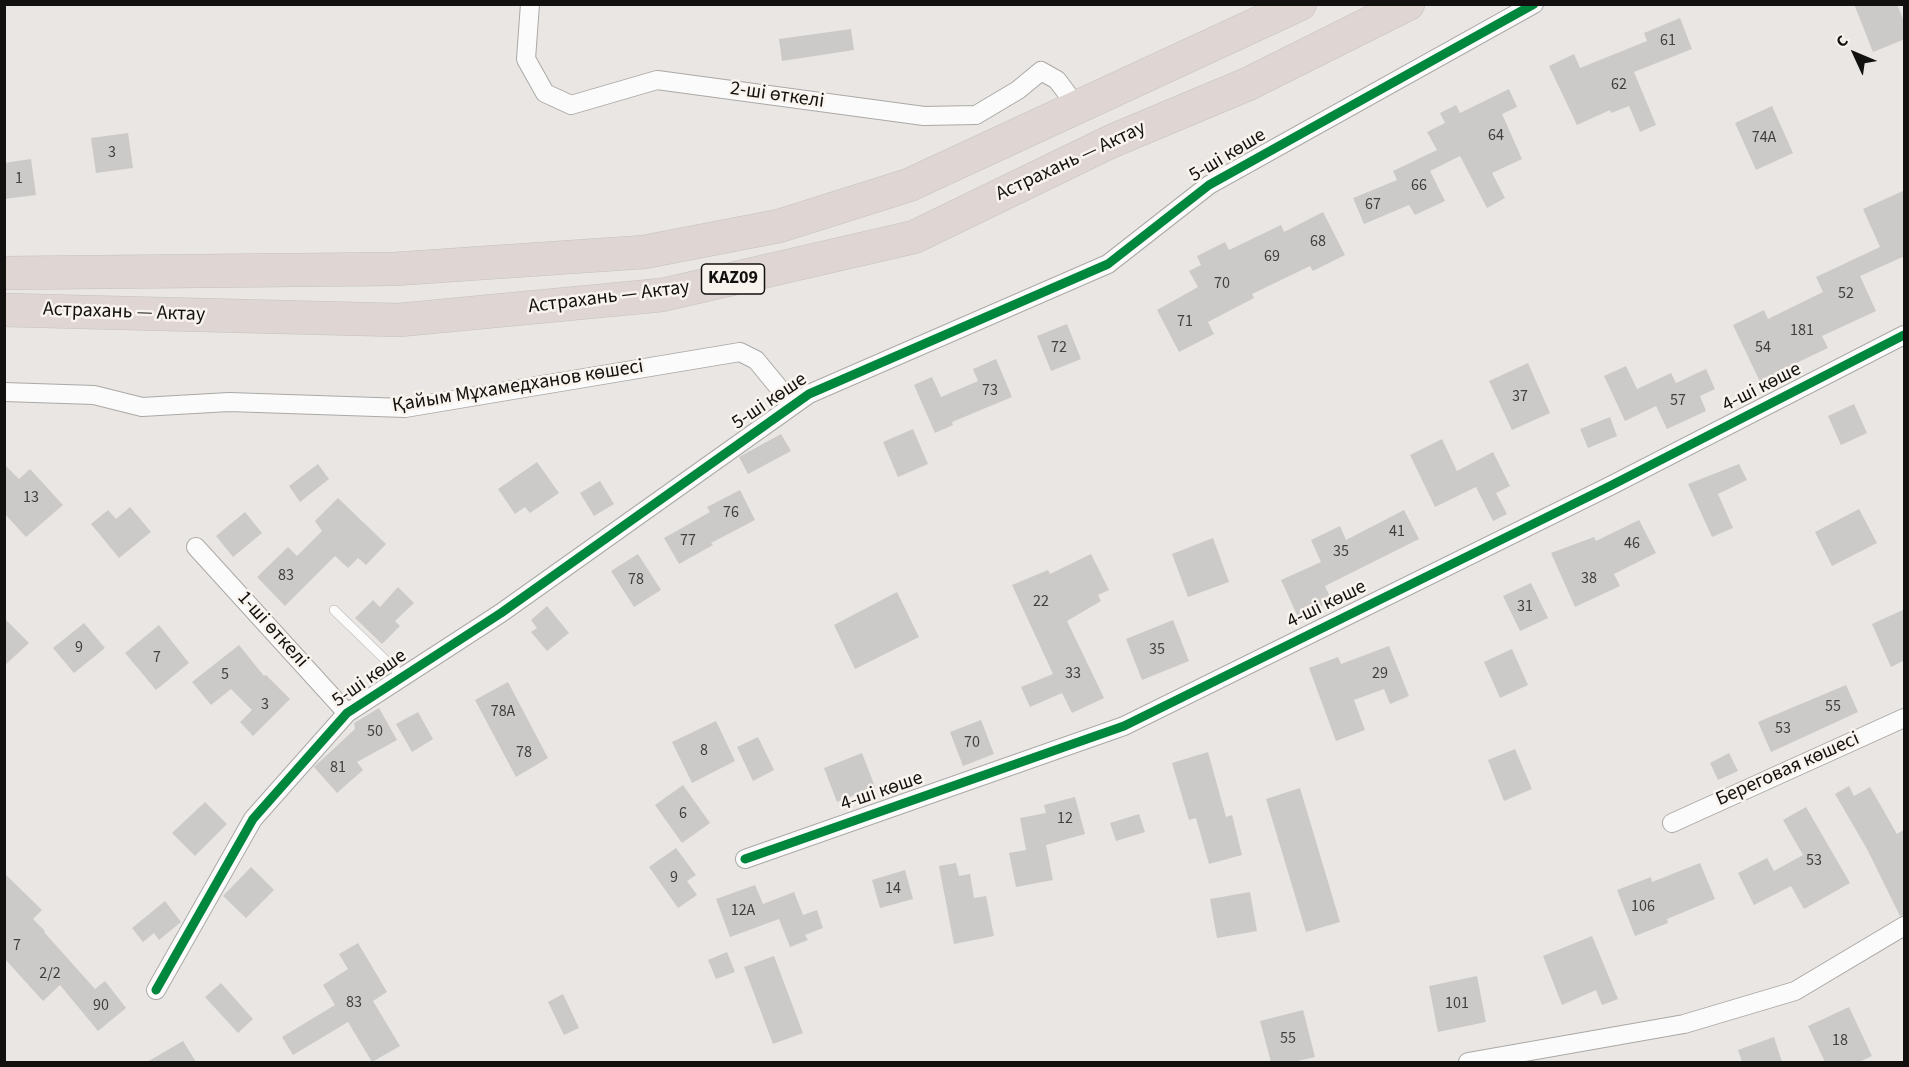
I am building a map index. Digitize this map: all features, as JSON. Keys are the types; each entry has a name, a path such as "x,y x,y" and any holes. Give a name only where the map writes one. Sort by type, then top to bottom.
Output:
{"highway":[{"name":"Астрахань — Актау","path":"4,273 394,269 644,252 779,226 909,185 1300,4"},
{"name":"Астрахань — Актау","path":"4,310 399,320 662,295 914,237 1112,141 1248,84 1408,4"}],"street":[{"name":"2-ші өткелі","path":"530,4 526,59 545,93 571,105 657,80 924,116 976,115 1018,90 1041,71 1057,80 1078,108"},
{"name":"5-шi көше","path":"156,990 253,819 347,713 501,613 809,394 1108,264 1209,185 1534,4"},
{"name":"4-шi көше","path":"745,859 1124,726 1610,486 1905,335"},
{"name":"Қайым Мұхамедханов көшесi","path":"4,392 94,395 142,407 229,402 405,408 740,352 756,360 793,405"},
{"name":"1-ші өткелі","path":"196,547 347,713"},
{"name":"Береговая көшесі","path":"1672,823 1905,718"},
{"path":"1468,1062 1684,1024 1795,991 1905,926"}],"lane":[{"path":"334,610 403,677"}],"building":[{"path":"1854,4 1897,4 1905,24 1905,39 1873,52"},
{"path":"1680,18 1692,49 1634,72 1656,125 1640,132 1629,106 1611,113 1610,110 1577,125 1549,66 1574,54 1580,68 1647,41 1644,33"},
{"path":"851,29 854,50 782,61 779,39"},
{"path":"1509,89 1517,107 1502,114 1522,159 1492,173 1505,198 1487,208 1460,156 1430,171 1445,201 1415,215 1409,205 1364,224 1353,198 1397,180 1393,171 1437,150 1427,132 1445,123 1440,113 1456,105 1460,113"},
{"path":"1772,106 1793,153 1756,170 1735,123"},
{"path":"128,133 133,168 96,173 91,138"},
{"path":"31,159 36,195 4,199 4,163"},
{"path":"1905,190 1905,256 1860,276 1876,311 1822,336 1828,348 1790,366 1793,371 1762,386 1733,325 1764,310 1768,319 1823,292 1816,277 1880,247 1863,209"},
{"path":"1323,212 1345,255 1313,271 1310,266 1252,294 1254,298 1208,322 1214,334 1179,352 1157,310 1198,287 1189,271 1201,265 1197,256 1225,242 1229,250 1281,225 1284,232"},
{"path":"1067,324 1081,359 1051,371 1037,336"},
{"path":"996,359 1012,397 952,422 953,425 935,433 914,385 932,377 941,397 978,381 973,369"},
{"path":"1528,363 1550,413 1512,430 1489,381"},
{"path":"1626,366 1637,389 1671,373 1676,383 1706,369 1715,389 1700,396 1706,411 1667,429 1656,406 1625,421 1604,376"},
{"path":"1854,404 1867,433 1841,445 1828,416"},
{"path":"1610,417 1617,436 1588,448 1580,429"},
{"path":"913,429 928,464 898,477 883,442"},
{"path":"781,434 791,451 748,474 739,457"},
{"path":"1442,439 1457,471 1493,452 1510,486 1496,493 1507,514 1493,521 1476,487 1435,507 1410,455"},
{"path":"537,462 559,493 530,513 525,507 515,514 498,489"},
{"path":"4,464 19,479 30,469 63,505 26,537 4,513"},
{"path":"318,464 329,479 300,502 289,486"},
{"path":"1739,464 1747,480 1718,494 1733,528 1712,537 1688,484"},
{"path":"600,481 614,504 594,516 580,493"},
{"path":"740,490 755,520 711,543 713,545 679,564 664,538 710,512 707,507"},
{"path":"338,498 386,544 366,565 358,558 348,568 335,556 285,606 257,577 288,547 297,556 322,531 315,521"},
{"path":"130,507 151,532 119,558 91,524 108,510 116,519"},
{"path":"1859,509 1877,543 1832,566 1815,532"},
{"path":"1404,510 1419,539 1325,586 1332,601 1298,617 1281,580 1321,562 1311,540 1340,526 1346,540"},
{"path":"245,512 262,533 233,557 216,536"},
{"path":"1639,520 1656,553 1614,574 1620,586 1575,607 1551,553 1594,537 1596,541"},
{"path":"1213,538 1229,582 1188,597 1172,554"},
{"path":"638,554 661,590 634,607 611,571"},
{"path":"1091,554 1109,590 1098,595 1101,601 1067,621 1104,698 1072,713 1062,693 1030,707 1021,687 1053,674 1012,585 1048,570 1050,574"},
{"path":"1531,583 1548,618 1520,631 1503,596"},
{"path":"398,587 414,603 395,621 400,626 382,644 355,618 373,600 380,607"},
{"path":"897,592 919,637 855,669 834,625"},
{"path":"547,606 569,633 547,651 531,632 537,628 531,620"},
{"path":"1905,609 1905,660 1891,667 1872,624"},
{"path":"4,618 29,643 4,666"},
{"path":"1173,620 1189,661 1142,680 1126,639"},
{"path":"84,623 105,648 74,673 53,648"},
{"path":"159,625 189,663 156,690 125,653"},
{"path":"239,645 264,676 266,675 290,699 253,736 240,722 252,710 231,689 211,705 192,682"},
{"path":"1389,646 1409,696 1390,704 1384,689 1354,700 1365,730 1336,741 1309,668 1338,657 1341,664"},
{"path":"1512,649 1528,685 1500,698 1484,662"},
{"path":"508,682 548,758 516,777 475,700"},
{"path":"1846,685 1858,712 1771,752 1758,722"},
{"path":"379,708 397,740 357,762 363,770 337,793 314,767 355,729 354,723"},
{"path":"418,712 433,739 412,752 396,724"},
{"path":"981,720 994,754 963,766 950,732"},
{"path":"716,721 735,761 692,783 672,742"},
{"path":"758,737 774,770 753,781 737,747"},
{"path":"1515,749 1532,789 1504,801 1488,760"},
{"path":"1208,752 1226,817 1232,815 1242,855 1209,864 1196,818 1189,820 1172,763"},
{"path":"862,753 875,787 837,802 824,768"},
{"path":"1729,753 1738,771 1718,780 1710,763"},
{"path":"683,785 710,823 682,843 655,805"},
{"path":"1849,786 1854,796 1870,787 1897,834 1905,829 1905,915 1900,916 1867,849 1835,794"},
{"path":"1300,788 1340,922 1306,932 1266,799"},
{"path":"1075,797 1085,834 1046,845 1053,880 1016,887 1009,853 1026,850 1020,818 1046,813 1044,805"},
{"path":"205,802 227,824 195,856 172,833"},
{"path":"1806,807 1850,883 1804,909 1791,886 1754,905 1738,873 1767,858 1774,871 1803,855 1783,820"},
{"path":"1139,814 1145,832 1116,841 1110,823"},
{"path":"676,848 696,875 687,881 697,895 678,908 649,867"},
{"path":"956,863 959,876 970,874 974,898 986,896 994,936 954,944 939,866"},
{"path":"1700,863 1715,899 1667,919 1668,923 1635,936 1617,890 1651,877 1652,882"},
{"path":"251,867 274,890 246,918 223,896"},
{"path":"905,870 913,899 880,908 872,880"},
{"path":"4,873 42,910 33,919 95,989 105,981 126,1008 98,1031 60,985 43,1001 4,958"},
{"path":"755,885 763,904 794,892 803,915 817,910 823,928 805,935 808,940 790,947 779,919 730,937 716,899"},
{"path":"1250,892 1257,931 1217,938 1210,899"},
{"path":"165,901 181,922 159,940 154,933 143,942 132,928"},
{"path":"1592,936 1618,999 1602,1005 1596,990 1562,1005 1543,956"},
{"path":"358,943 387,992 373,1001 400,1046 372,1062 348,1022 293,1055 282,1037 335,1005 323,985 348,969 339,954"},
{"path":"727,952 735,972 716,979 708,960"},
{"path":"774,956 803,1033 773,1044 744,967"},
{"path":"1477,976 1486,1022 1438,1032 1429,986"},
{"path":"221,983 253,1019 238,1033 205,997"},
{"path":"563,994 579,1028 564,1035 548,1002"},
{"path":"1849,1007 1872,1056 1859,1062 1825,1062 1808,1026"},
{"path":"1303,1010 1315,1057 1293,1062 1271,1062 1260,1021"},
{"path":"1774,1037 1782,1062 1742,1062 1738,1050"},
{"path":"183,1041 196,1062 147,1062"}],"cycle path":[{"path":"156,990 253,819 347,713 501,613 809,394 1108,264 1209,185 1534,4"},
{"path":"745,859 1124,726 1610,486 1904,335"}]}
